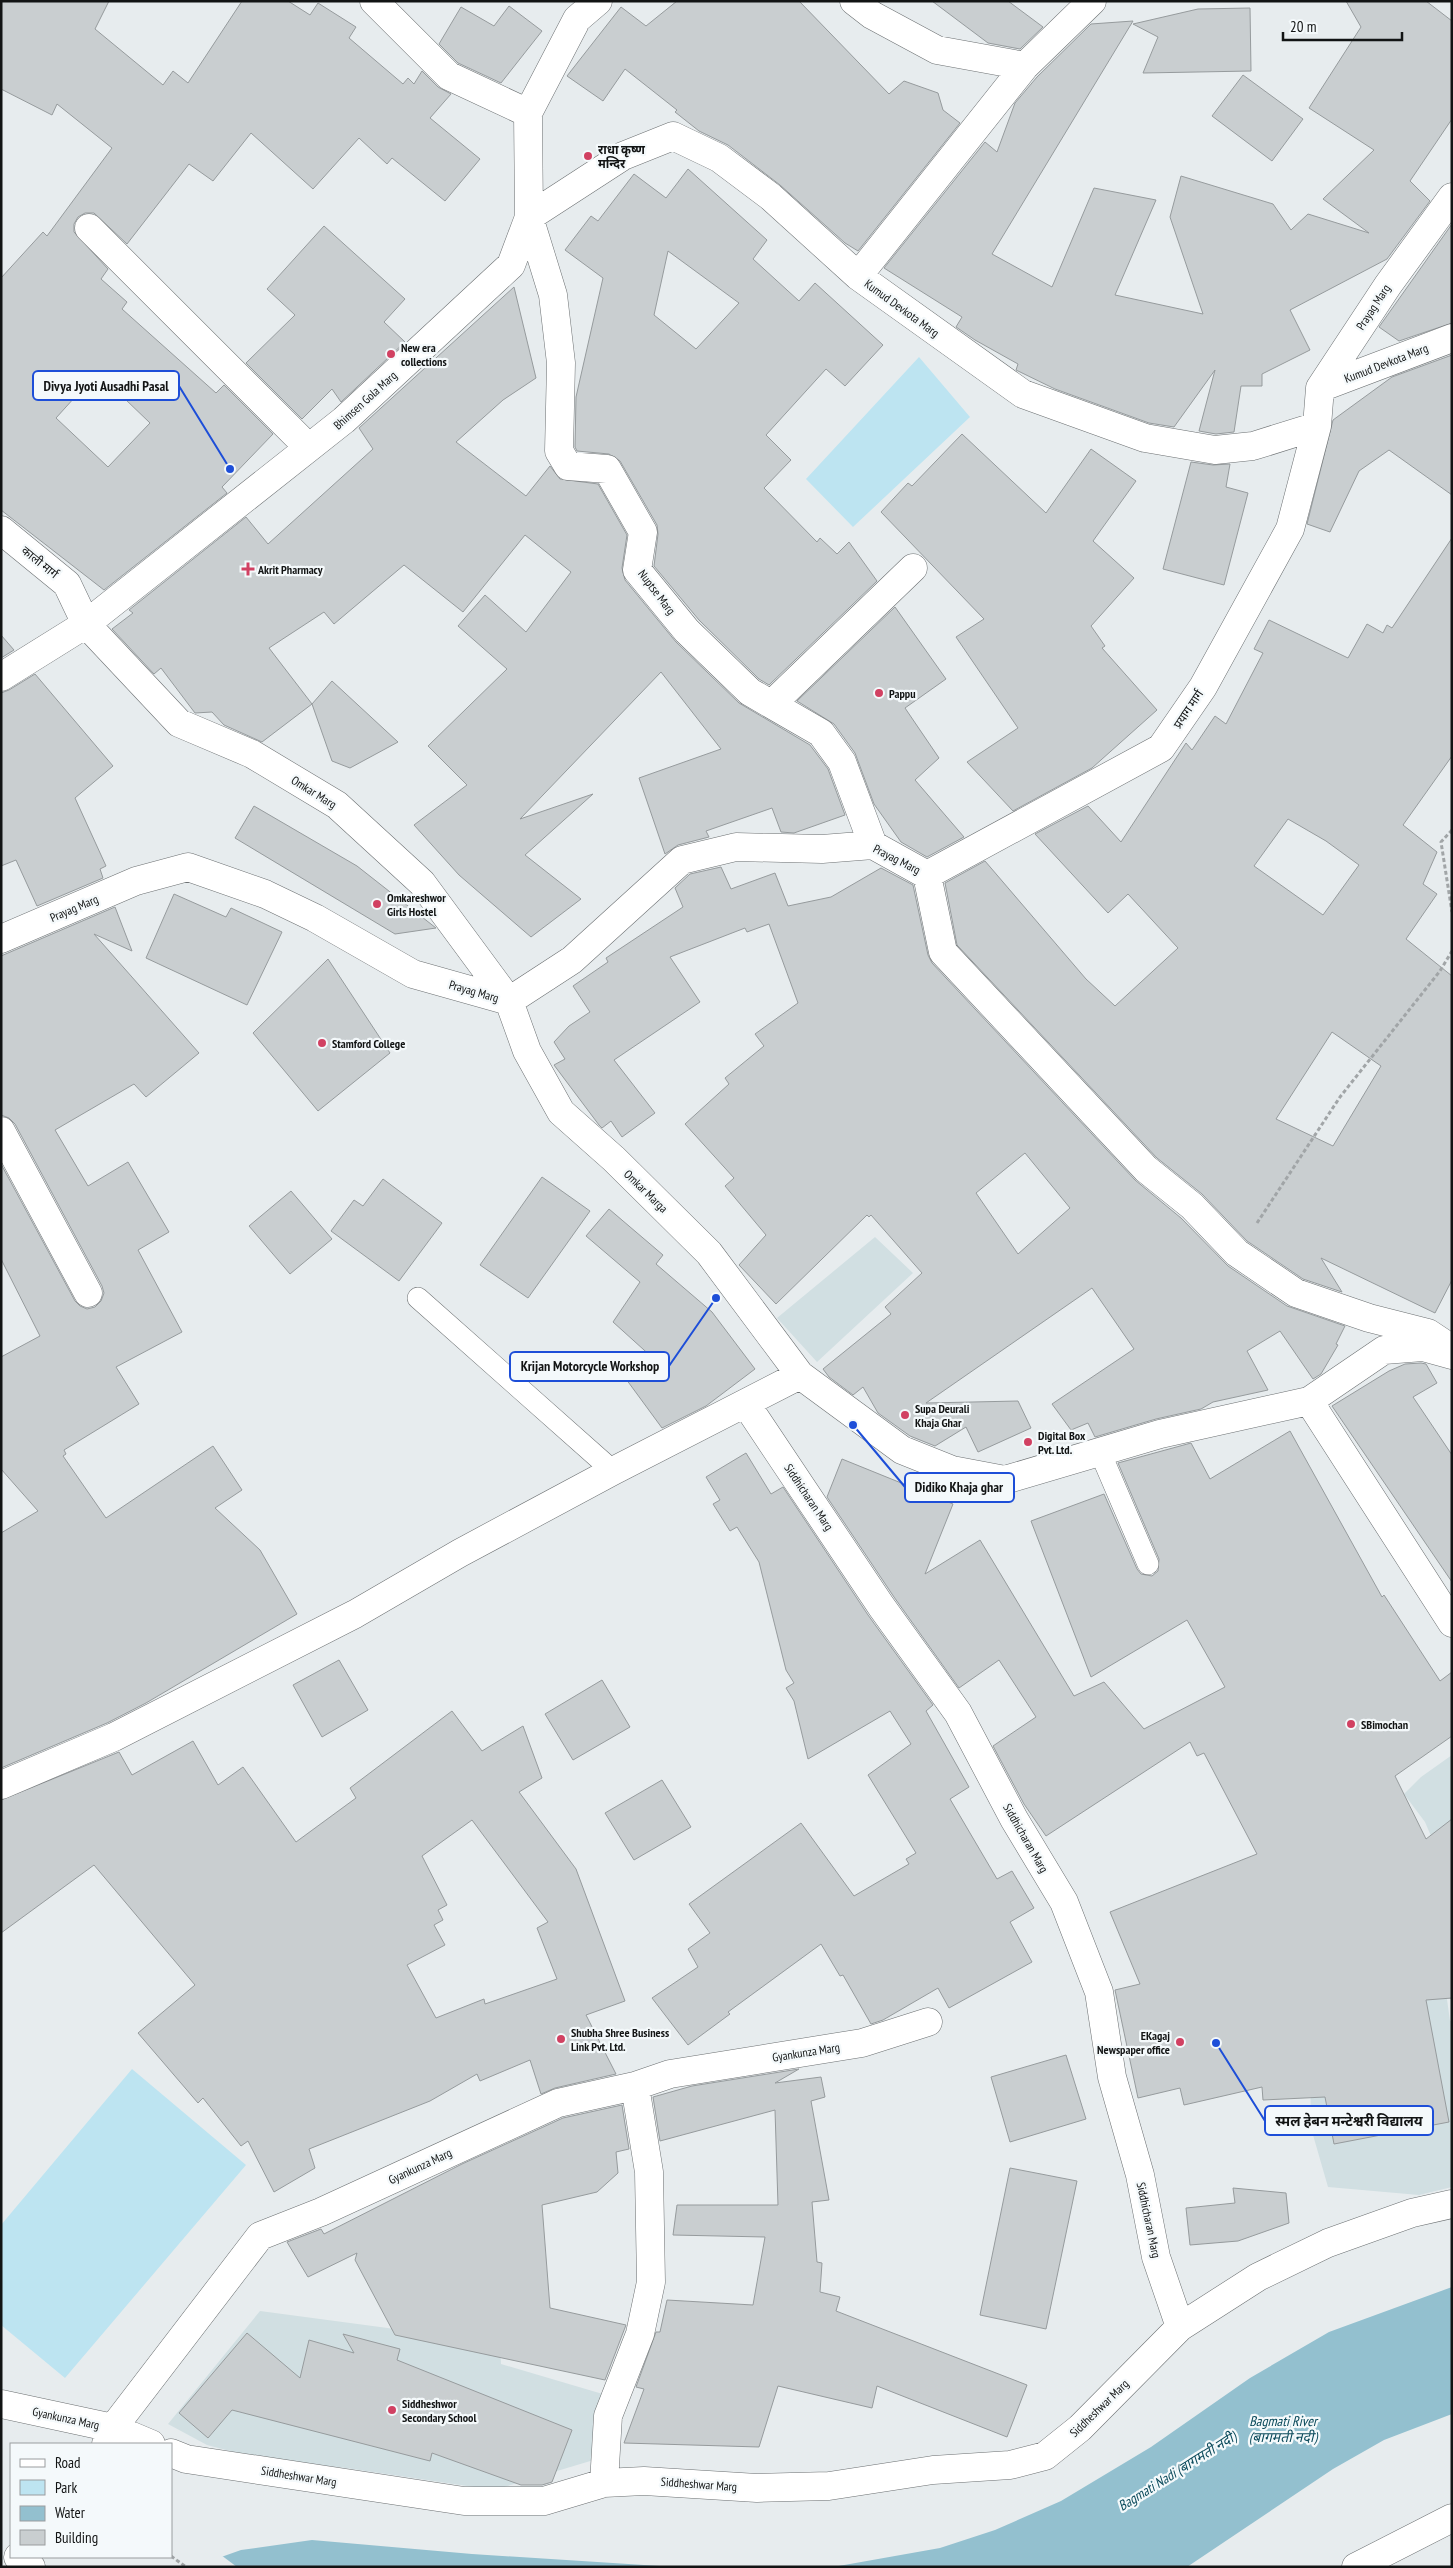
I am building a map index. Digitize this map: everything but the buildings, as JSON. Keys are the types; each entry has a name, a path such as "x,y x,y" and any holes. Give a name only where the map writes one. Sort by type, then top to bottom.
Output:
{"main road":[{"path":"374,1 449,76 528,113"},
{"name":"Bhimsen Gola Marg","path":"1,677 86,624 344,420 511,265 529,217 528,113 577,20 598,1"},
{"path":"854,1 872,14 937,50 1024,66"},
{"path":"858,276 1024,66 1092,1"},
{"name":"Kumud Devkota Marg","path":"529,217 623,156 673,136 718,158 772,197 858,276 1023,394 1146,438 1215,450 1254,446 1317,426"},
{"name":"Prayag Marg","path":"1317,426 1320,388 1388,285 1452,197"},
{"name":"Nuptse Marg","path":"529,217 553,295 560,364 559,451 568,466 608,469 642,532 637,570 687,631 750,692 821,733 842,762 873,845"},
{"path":"89,228 308,447"},
{"name":"Kumud Devkota Marg","path":"1320,388 1452,338"},
{"name":"प्रयाग मार्ग","path":"926,875 1161,748 1203,687 1290,529 1317,426"},
{"name":"काली मार्ग","path":"1,530 67,584 86,624"},
{"path":"772,703 913,568"},
{"name":"Omkar Marg","path":"86,624 179,723 252,754 337,805 422,883 509,1001"},
{"name":"Prayag Marg","path":"1,939 136,881 188,868 265,894 298,910 413,974 509,1001 572,960 682,860 736,847 822,849 873,845 926,875"},
{"path":"926,875 943,952 1146,1169 1192,1206 1237,1253 1296,1293 1369,1318 1428,1333 1452,1349"},
{"name":"Omkar Marga","path":"509,1001 527,1051 561,1112 614,1159 709,1253 800,1375 902,1450 952,1470 1005,1480 1160,1434 1309,1401"},
{"path":"1,1131 88,1293"},
{"path":"1452,1356 1423,1347 1384,1350 1309,1401 1452,1623"},
{"path":"1,1785 114,1737 346,1619 613,1471 800,1375"},
{"name":"Siddhicharan Marg","path":"746,1404 881,1606 958,1713 1014,1819 1064,1902 1099,1992 1112,2077 1140,2175 1156,2257 1180,2327"},
{"name":"Gyankunza Marg","path":"1,2404 110,2436 260,2236 322,2212 558,2103 635,2086 670,2074 862,2043 928,2022"},
{"path":"604,2483 608,2416 640,2334 651,2282 648,2172 635,2086"},
{"name":"Siddheshwar Marg","path":"172,2452 186,2458 464,2501 544,2501 604,2483 644,2481 757,2488 829,2486 933,2470 1010,2465 1045,2456 1080,2428 1180,2327 1258,2277 1328,2243 1412,2213 1452,2204"},
{"path":"110,2436 146,2443"},
{"path":"1356,2567 1452,2518"},
{"path":"19,2558 32,2567 41,2558"}],"lane":[{"path":"418,1298 613,1471"},
{"path":"1100,1452 1148,1564"}],"path":[{"path":"1452,830 1441,842 1452,912"},
{"path":"1237,1253 1340,1097 1440,971 1452,951"},
{"path":"172,2557 186,2567"}],"shaded area":[{"path":"875,1237 913,1273 817,1362 777,1318"},
{"path":"1452,1755 1452,2012 1442,1918 1448,1876 1425,1822 1404,1794 1421,1777"},
{"path":"1434,1905 1450,2021 1452,2021 1452,2187 1419,2195 1328,2187 1311,2128 1310,2057"},
{"name":"Siddheshwor Secondary School","path":"260,2311 500,2343 501,2364 606,2395 597,2459 494,2490 346,2468 261,2459 207,2445 168,2424"}],"green space":[{"path":"919,357 970,417 853,527 806,479"},
{"path":"132,2069 246,2165 65,2378 1,2325 1,2225"}],"water":[{"name":"Bagmati River (बागमती नदी)","path":"1452,2287 1452,2414 1384,2440 1333,2469 1187,2567 833,2567 940,2548 995,2530 1061,2501 1151,2447 1250,2378 1329,2332"},
{"path":"312,2540 472,2554 675,2567 193,2567 241,2550"}],"pier":[{"path":"221,2555 237,2567 191,2567 192,2564"}],"place":[{"name":"राधा कृष्ण मन्दिर","path":"588,156"},
{"name":"New era collections","path":"391,354"},
{"name":"Divya Jyoti Ausadhi Pasal","path":"230,469"},
{"name":"Akrit Pharmacy","path":"248,569"},
{"name":"Pappu","path":"879,693"},
{"name":"Omkareshwor Girls Hostel","path":"377,904"},
{"name":"Stamford College","path":"322,1043"},
{"name":"Krijan Motorcycle Workshop","path":"716,1298"},
{"name":"Supa Deurali Khaja Ghar","path":"905,1415"},
{"name":"Didiko Khaja ghar","path":"853,1425"},
{"name":"Digital Box Pvt. Ltd.","path":"1028,1442"},
{"name":"SBimochan","path":"1351,1724"},
{"name":"Shubha Shree Business Link Pvt. Ltd.","path":"561,2039"},
{"name":"EKagaj Newspaper office","path":"1180,2042"},
{"name":"स्मल हेबन मन्टेश्वरी विद्यालय","path":"1216,2043"},
{"name":"Siddheshwor Secondary School","path":"392,2410"}],"water label":[{"name":"Bagmati Nadi (बागमती नदी)","path":"1177,2471"}]}
